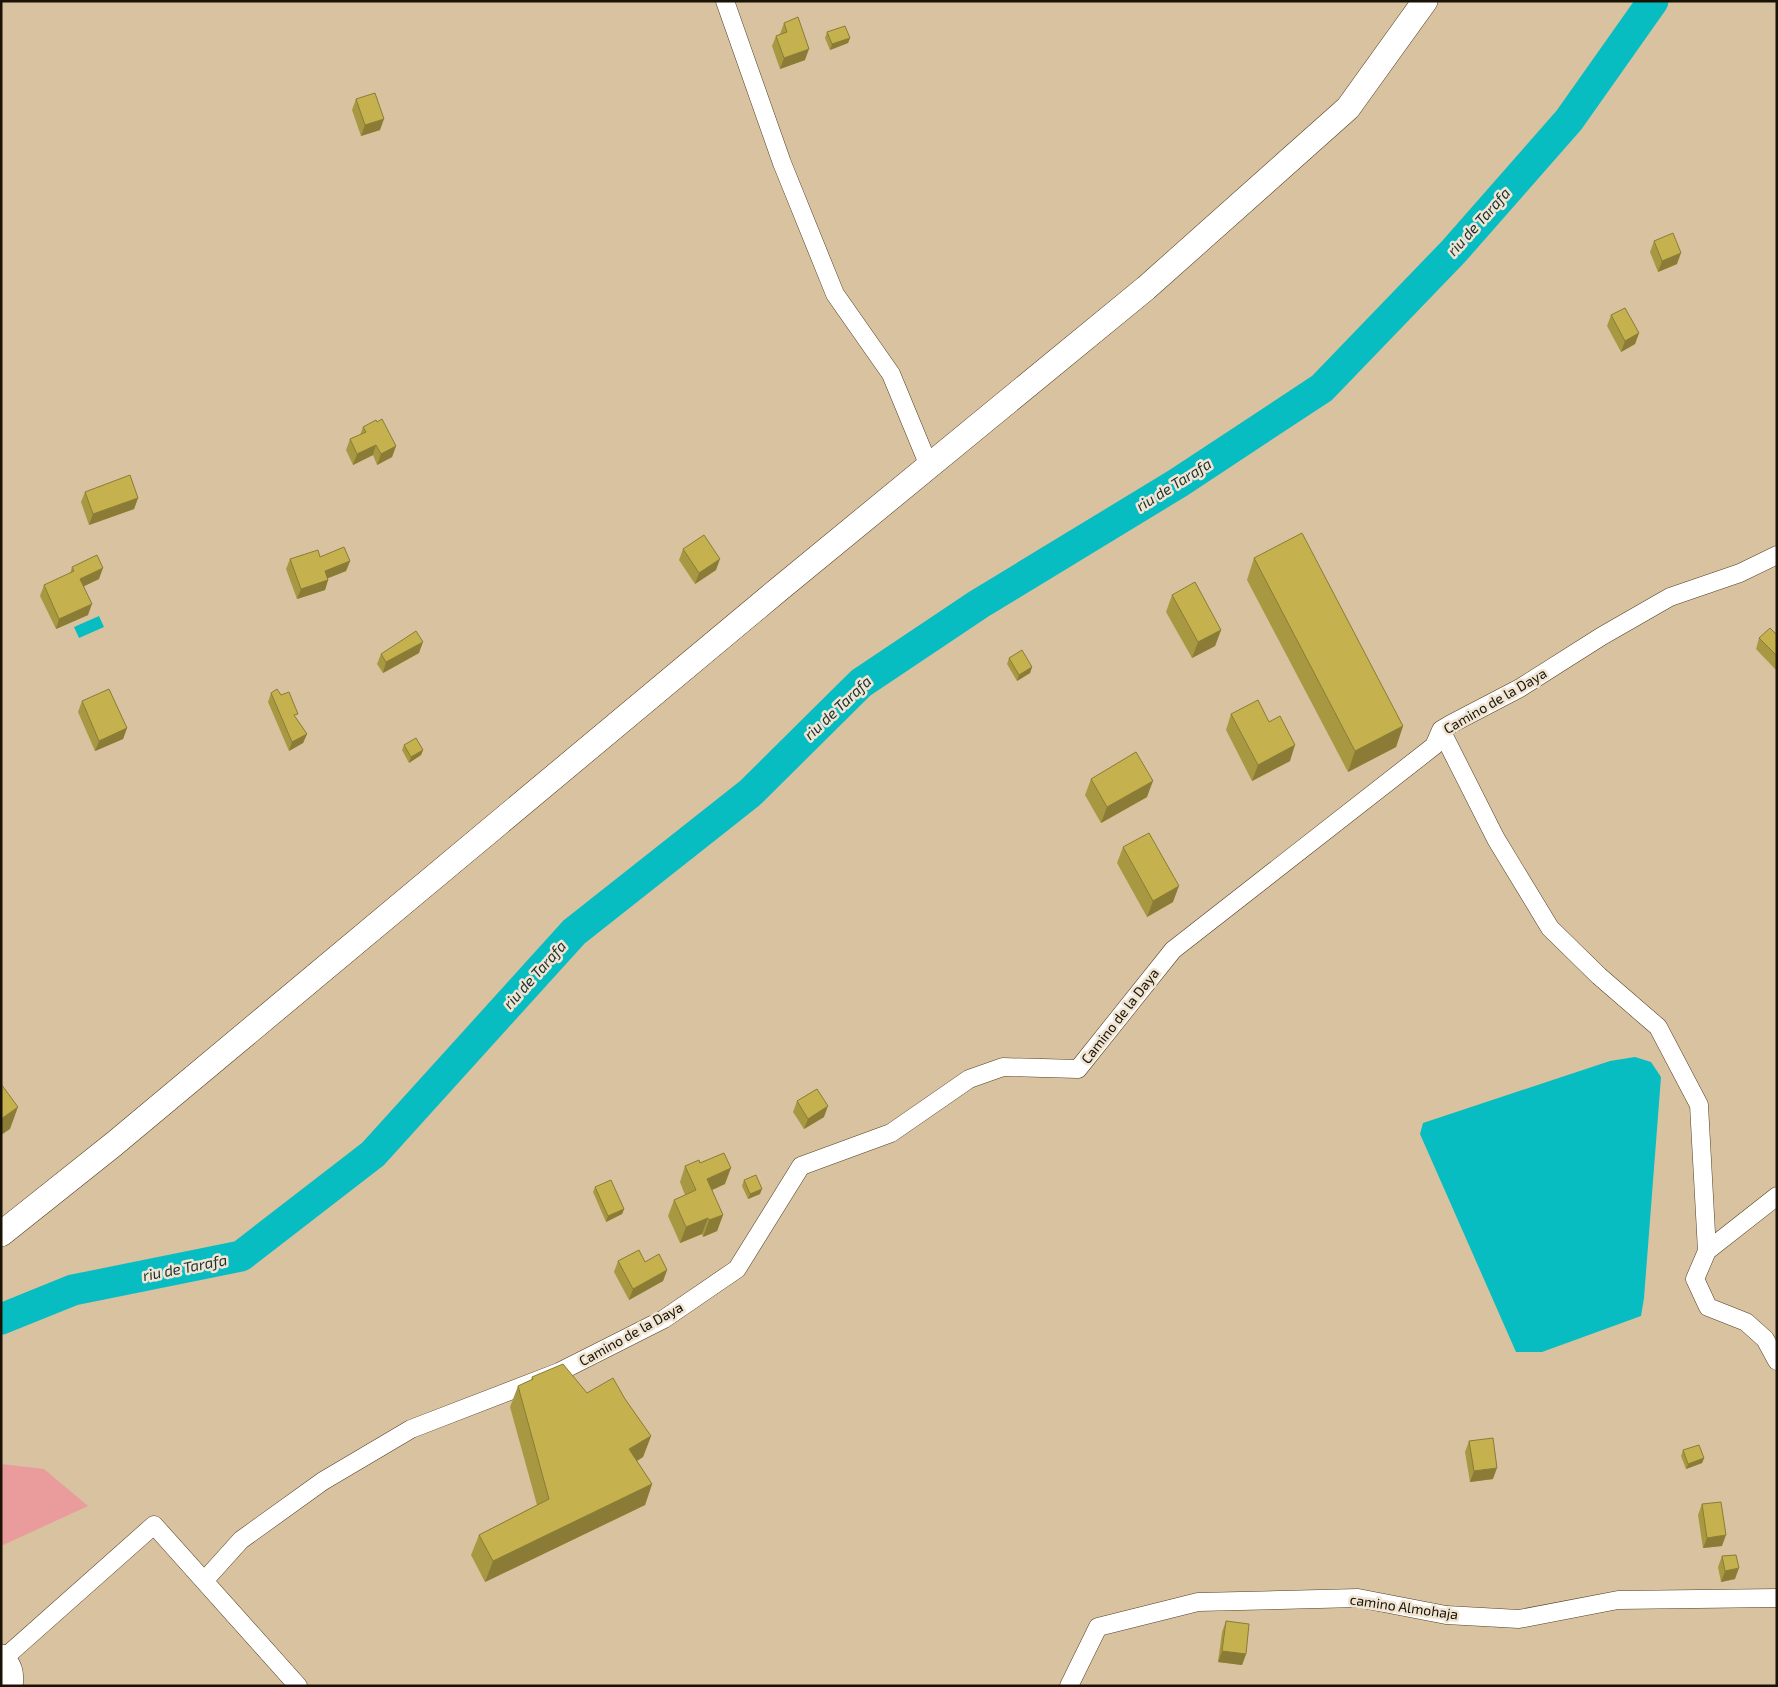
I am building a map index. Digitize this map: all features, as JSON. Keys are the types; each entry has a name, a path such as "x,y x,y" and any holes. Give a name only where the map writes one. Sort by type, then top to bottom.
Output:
{"main road":[{"path":"1,1234 114,1144 929,466 1146,288 1348,108 1425,1"},
{"path":"2,1658 10,1670 10,1686"}],"street":[{"path":"725,1 782,163 835,294 891,374 929,466"},
{"name":"Camino de la Daya","path":"204,1581 241,1540 323,1481 411,1429 559,1372 664,1319 737,1269 802,1166 891,1133 969,1079 1002,1067 1078,1069 1173,950 1434,746 1441,730 1520,688 1670,596 1740,574 1777,555"},
{"path":"1441,730 1496,839 1550,928 1599,976 1658,1027 1699,1105 1707,1251 1695,1279 1708,1307 1746,1322 1765,1339 1777,1360"},
{"path":"1707,1251 1777,1196"},
{"path":"2,1658 154,1525 298,1686"},
{"name":"camino Almohaja","path":"1069,1686 1098,1627 1198,1602 1358,1598 1446,1615 1519,1619 1618,1600 1777,1598"}],"shaded area":[{"path":"1,1464 44,1469 88,1506 1,1546"}],"water":[{"path":"99,616 104,627 79,638 74,627"},
{"path":"1635,1057 1651,1062 1661,1077 1641,1316 1542,1352 1516,1352 1420,1134 1423,1123 1610,1061"}],"building":[{"path":"798,17 809,49 784,58 776,36 787,32 784,23"},
{"path":"845,26 850,38 832,44 827,32"},
{"path":"375,93 384,119 365,125 356,99"},
{"path":"1673,233 1681,253 1662,261 1654,241"},
{"path":"1625,308 1639,333 1625,341 1611,315"},
{"path":"382,419 396,446 381,454 376,445 357,454 350,439 366,432 363,427"},
{"path":"130,475 138,498 93,514 85,492"},
{"path":"1302,533 1403,726 1355,751 1254,558"},
{"path":"704,535 720,559 699,573 683,549"},
{"path":"344,547 350,561 325,571 328,580 301,589 290,559 318,550 320,557"},
{"path":"97,555 103,568 80,579 92,604 59,619 44,585 74,571 72,567"},
{"path":"1195,582 1221,630 1198,642 1172,595"},
{"path":"1770,628 1777,635 1777,656 1759,638"},
{"path":"416,631 423,642 386,662 381,654"},
{"path":"1022,650 1032,667 1019,675 1009,658"},
{"path":"109,689 127,728 99,741 82,701"},
{"path":"277,689 281,695 289,692 298,714 294,715 307,734 292,742 271,693"},
{"path":"1258,700 1269,722 1280,716 1295,745 1258,765 1231,714"},
{"path":"416,738 423,750 411,757 404,745"},
{"path":"1136,752 1153,781 1107,807 1091,779"},
{"path":"1149,833 1179,886 1153,901 1123,847"},
{"path":"1,1084 18,1107 1,1119"},
{"path":"817,1089 828,1106 808,1119 797,1101"},
{"path":"724,1153 731,1168 707,1179 723,1215 709,1220 708,1218 686,1227 674,1200 696,1190 685,1166 699,1160 700,1163"},
{"path":"756,1175 762,1189 750,1194 744,1180"},
{"path":"611,1180 624,1209 608,1216 595,1187"},
{"path":"639,1250 645,1262 659,1254 667,1270 633,1289 618,1261"},
{"path":"563,1364 587,1393 613,1378 651,1436 629,1449 652,1484 493,1561 479,1535 549,1499 518,1386 533,1379 532,1377"},
{"path":"1493,1438 1497,1468 1474,1471 1469,1441"},
{"path":"1699,1445 1704,1458 1688,1464 1683,1450"},
{"path":"1721,1502 1726,1535 1707,1538 1702,1504"},
{"path":"1736,1555 1739,1568 1725,1571 1722,1556"},
{"path":"1226,1621 1249,1624 1246,1654 1222,1651"}],"waterway":[{"name":"riu de Tarafa","path":"1,1319 73,1290 241,1256 373,1154 574,932 750,793 861,683 979,604 1178,483 1322,388 1454,251 1569,120 1653,1"}]}
